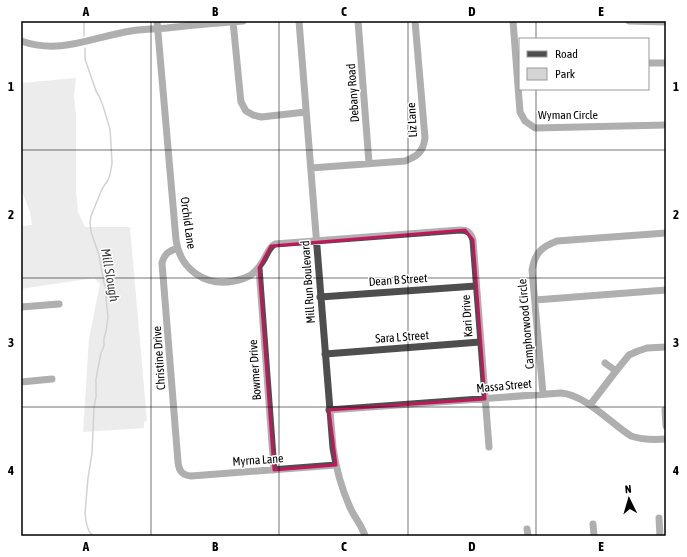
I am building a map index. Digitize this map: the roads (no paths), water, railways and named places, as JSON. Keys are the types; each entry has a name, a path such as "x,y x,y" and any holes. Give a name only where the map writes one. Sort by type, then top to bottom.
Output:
{"street":[{"path":"233,21 241,102 246,111 253,115 262,117 306,112"},
{"path":"21,41 42,46 62,46 158,25 243,21"},
{"name":"Mill Run Boulevard","path":"298,21 332,440 336,465 345,497 365,536"},
{"name":"Debany Road","path":"358,21 369,163"},
{"name":"Liz Lane","path":"311,168 405,161 414,157 424,147 425,138 415,21"},
{"name":"Wyman Circle","path":"512,21 518,46 519,79"},
{"path":"630,21 666,22"},
{"name":"Orchid Lane","path":"158,25 177,248 182,259 202,278 218,283 226,283 242,279 250,275 258,268 271,246 275,244 460,230 469,232"},
{"path":"649,63 666,63"},
{"name":"Wyman Circle","path":"519,90 520,112 525,121 535,128 666,125"},
{"name":"Kari Drive","path":"469,232 472,235 473,240 488,447"},
{"name":"Camphorwood Circle","path":"543,394 532,270 538,252 546,245 557,241 666,233"},
{"name":"Christine Drive","path":"177,248 169,252 164,257 162,263 178,468 182,473"},
{"name":"Bowmer Drive","path":"258,268 274,470"},
{"name":"Dean B Street","path":"320,297 476,286"},
{"path":"535,300 666,290"},
{"path":"21,308 59,304"},
{"name":"Sara L Street","path":"325,354 480,342"},
{"path":"590,405 629,355 647,348 666,347"},
{"path":"605,363 616,371"},
{"path":"21,382 52,379"},
{"name":"Massa Street","path":"329,410 569,393 583,400 631,436 651,440 666,439"},
{"path":"665,410 666,426"},
{"name":"Myrna Lane","path":"182,473 186,476 191,476 336,465"},
{"path":"659,518 660,536"},
{"path":"593,524 594,536"}],"waterway":[{"name":"Mill Slough","path":"84,21 84,36"},
{"name":"Mill Slough","path":"85,48 85,59 110,129 112,163 110,175 102,189 90,222 91,232 99,255 107,291 106,298 108,317 104,346 101,353 96,379 92,453 85,514 87,526 93,536"}]}
